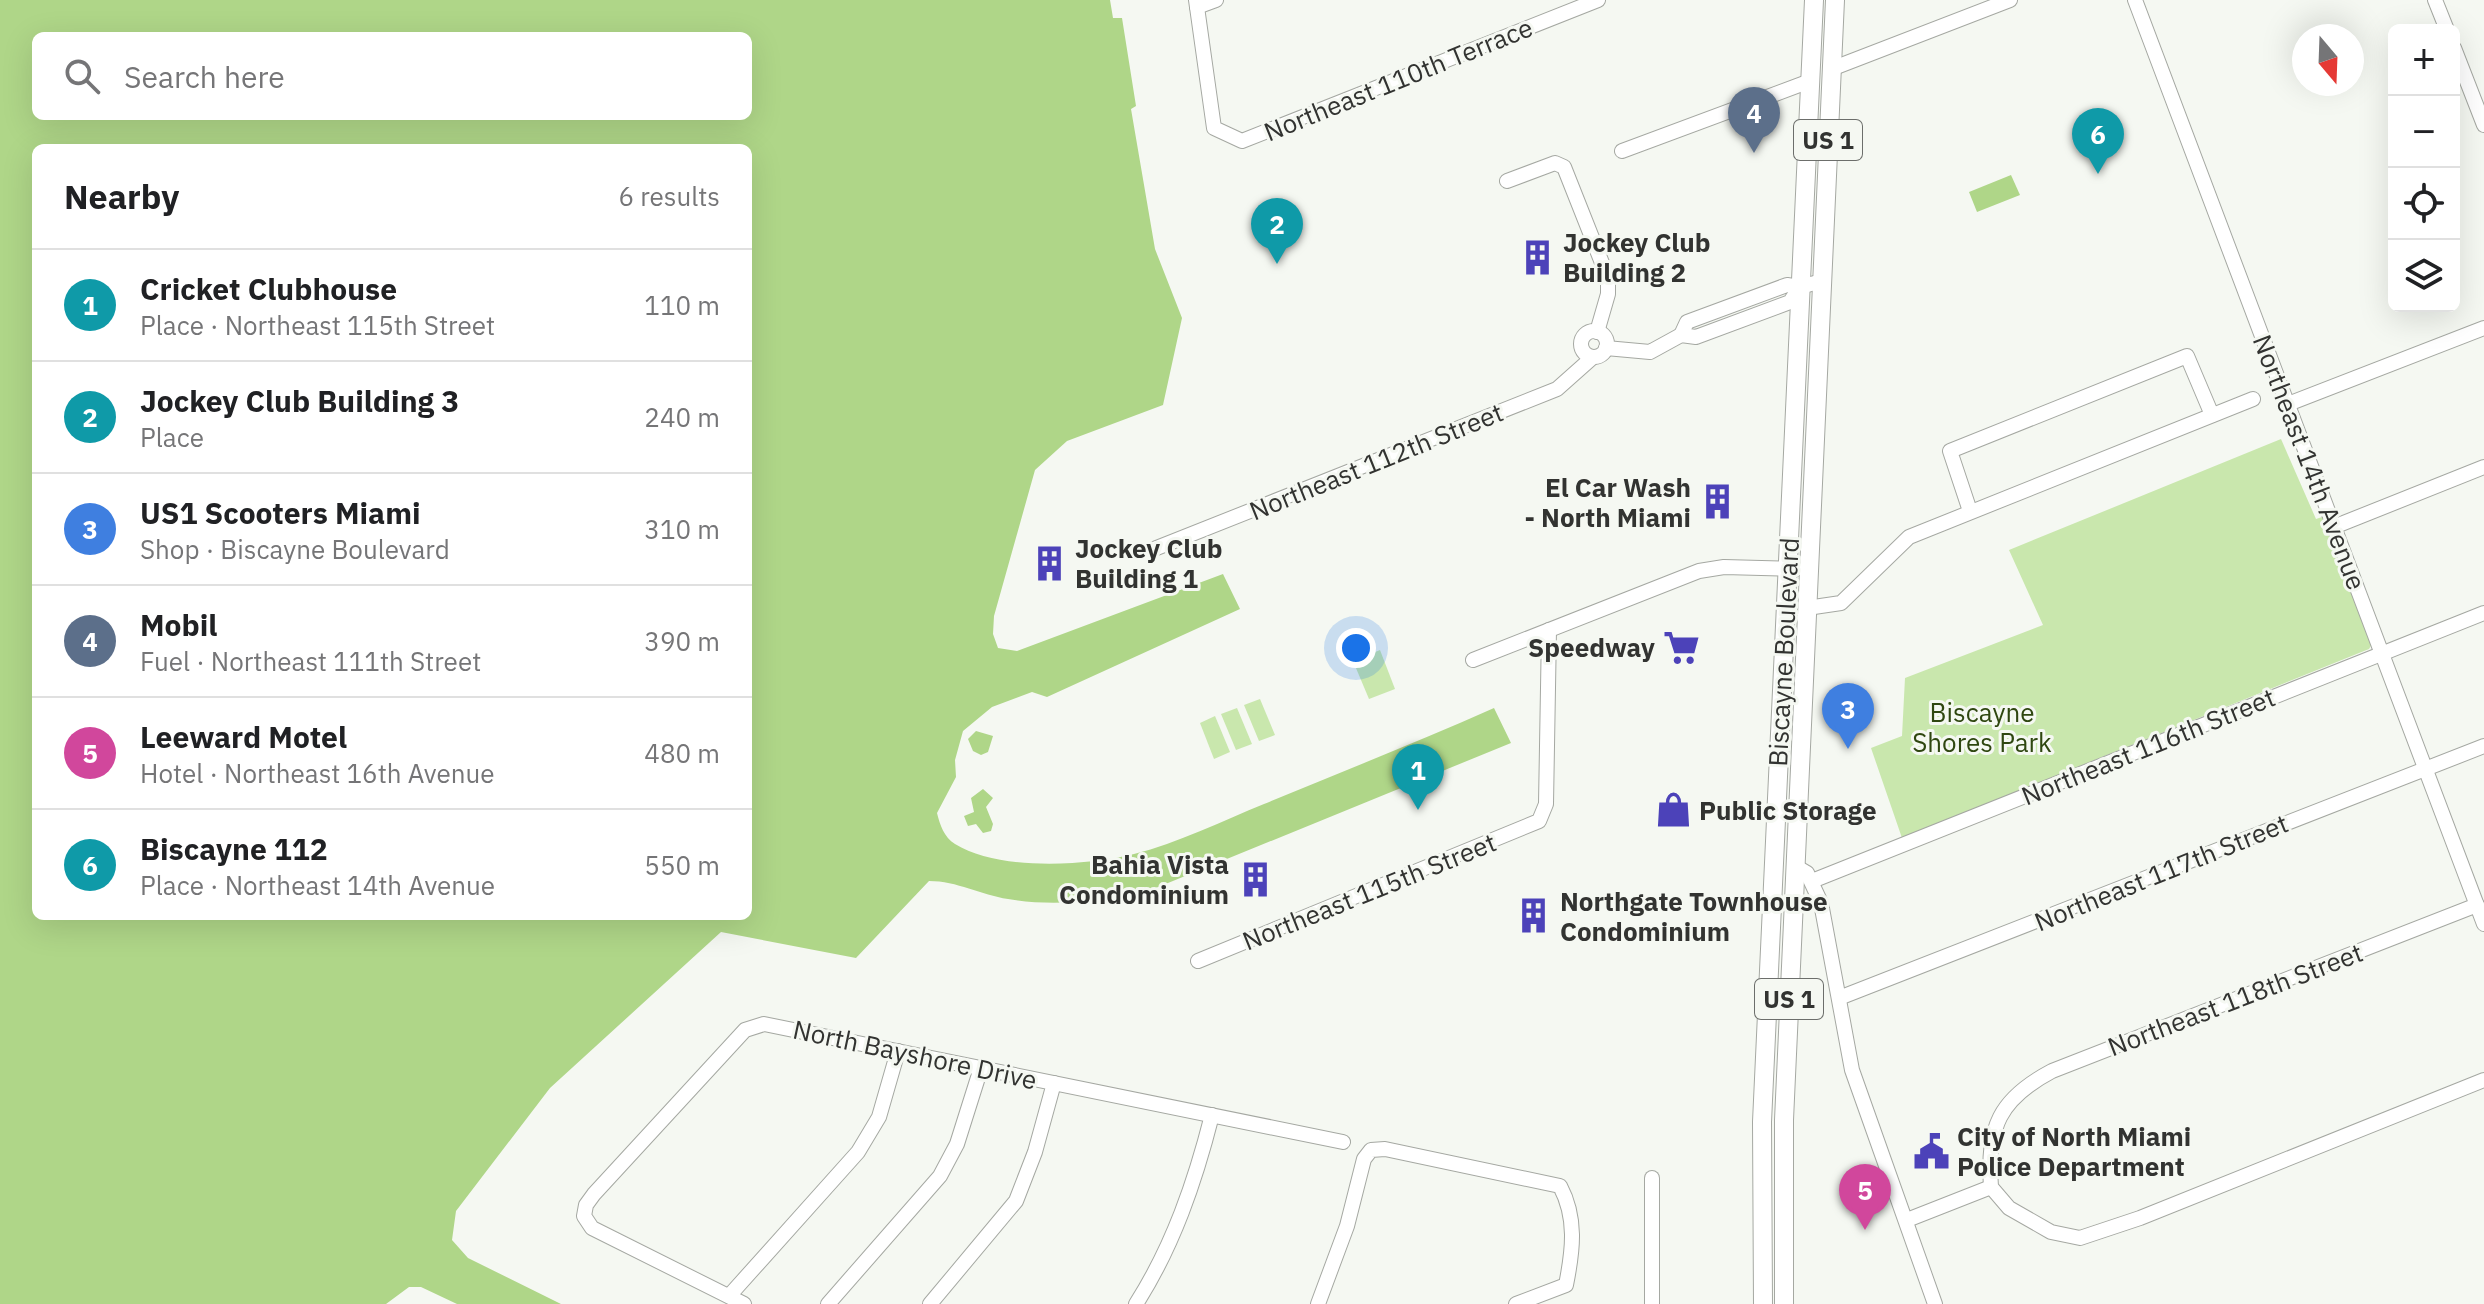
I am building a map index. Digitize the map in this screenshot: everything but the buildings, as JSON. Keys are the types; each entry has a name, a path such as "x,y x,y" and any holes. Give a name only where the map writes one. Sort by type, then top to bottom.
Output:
{"main road":[{"name":"Biscayne Boulevard","path":"1763,1304 1762,1122 1814,0"},
{"name":"Biscayne Boulevard","path":"1784,1304 1783,1162 1835,0"},
{"path":"1775,839 1783,857 1795,866"}],"street":[{"path":"1196,4 1216,0"},
{"name":"Northeast 110th Terrace","path":"1196,4 1214,128 1242,141 1598,0"},
{"path":"1831,69 2010,0"},
{"name":"Northeast 14th Avenue","path":"2135,0 2484,924"},
{"path":"2435,0 2445,24"},
{"path":"2460,63 2484,125"},
{"path":"1622,151 1810,81"},
{"path":"1507,181 1560,164 1603,265 1608,294 1597,332"},
{"path":"1681,335 1687,322 1715,311 1787,285 1800,287 1822,281"},
{"path":"1597,332 1585,335 1581,342 1585,354 1650,352 1681,335 1696,337 1790,302 1800,287"},
{"path":"1715,311 1721,328"},
{"path":"2288,404 2484,328"},
{"path":"1597,332 1606,340 1600,352"},
{"name":"Northeast 112th Street","path":"1149,551 1557,389 1600,352"},
{"path":"1970,511 1950,451 2187,356 2212,415"},
{"path":"1807,608 1841,603 1909,537 2253,399"},
{"path":"2336,526 2484,467"},
{"path":"1473,660 1699,571 1724,567 1808,570"},
{"name":"Northeast 116th Street","path":"1812,881 2484,613"},
{"name":"Northeast 115th Street","path":"1198,961 1539,821 1546,804 1549,630"},
{"name":"Northeast 117th Street","path":"1839,998 2484,746"},
{"path":"1795,866 1812,881 1821,903 1852,1070 1935,1304"},
{"name":"Northeast 118th Street","path":"1991,1187 1993,1136 2003,1109 2024,1086 2052,1071 2477,905"},
{"name":"North Bayshore Drive","path":"729,1296 592,1228 584,1216 586,1205 594,1194 745,1030 764,1024 1343,1142"},
{"path":"744,1304 729,1296 858,1152 879,1117 898,1051"},
{"path":"828,1304 940,1176 957,1144 981,1068"},
{"path":"1907,1220 1991,1187 2009,1208 2051,1232 2080,1238 2140,1218 2484,1080"},
{"path":"930,1304 1016,1201 1035,1152 1054,1083"},
{"path":"1136,1304 1152,1279 1180,1220 1212,1115"},
{"path":"1318,1304 1347,1226 1364,1159 1371,1150 1385,1149 1560,1186 1572,1209 1572,1256 1566,1285 1516,1304"},
{"path":"1652,1178 1652,1304"}],"green space":[{"name":"Biscayne Shores Park","path":"2281,439 2316,519 2325,516 2373,642 2369,649 1902,838 1871,748 1902,736 1905,678 2043,625 2009,550"},
{"path":"1380,650 1395,689 1369,699 1353,661"},
{"path":"1260,699 1275,735 1259,741 1244,705"},
{"path":"1237,708 1252,744 1236,750 1221,714"},
{"path":"1215,716 1230,752 1214,759 1200,723"}],"shaded area":[{"path":"0,0 1110,0 1113,18 1122,18 1136,106 1131,109 1155,249 1182,318 1163,405 1067,441 1035,470 994,616 993,634 998,648 1017,651 1223,574 1240,609 1047,697 1032,692 992,707 963,731 955,760 956,777 937,813 943,830 955,844 994,859 1043,864 1114,858 1183,838 1494,708 1511,743 1146,892 1095,900 1043,903 1008,899 949,883 929,881 856,958 721,932 550,1088 456,1211 452,1240 468,1258 561,1304 457,1304 421,1287 409,1287 386,1304 0,1304"},
{"path":"2011,175 2020,195 1977,212 1969,192"},
{"path":"976,731 993,736 988,752 981,755 973,751 968,739"},
{"path":"983,789 993,798 986,807 993,824 991,831 983,833 976,824 968,826 964,816 974,812 971,798"}],"place":[{"name":"Mobil","path":"1754,153"},
{"name":"Biscayne 112","path":"2098,174"},
{"name":"Jockey Club Building 2","path":"1537,257"},
{"name":"Jockey Club Building 3","path":"1277,264"},
{"name":"El Car Wash - North Miami","path":"1717,502"},
{"name":"Jockey Club Building 1","path":"1049,563"},
{"name":"Speedway","path":"1681,647"},
{"name":"US1 Scooters Miami","path":"1848,749"},
{"name":"Cricket Clubhouse","path":"1418,810"},
{"name":"Public Storage","path":"1673,810"},
{"name":"Bahia Vista Condominium","path":"1255,879"},
{"name":"Northgate Townhouse Condominium","path":"1534,916"},
{"name":"City of North Miami Police Department","path":"1931,1151"},
{"name":"Leeward Motel","path":"1865,1230"}]}
